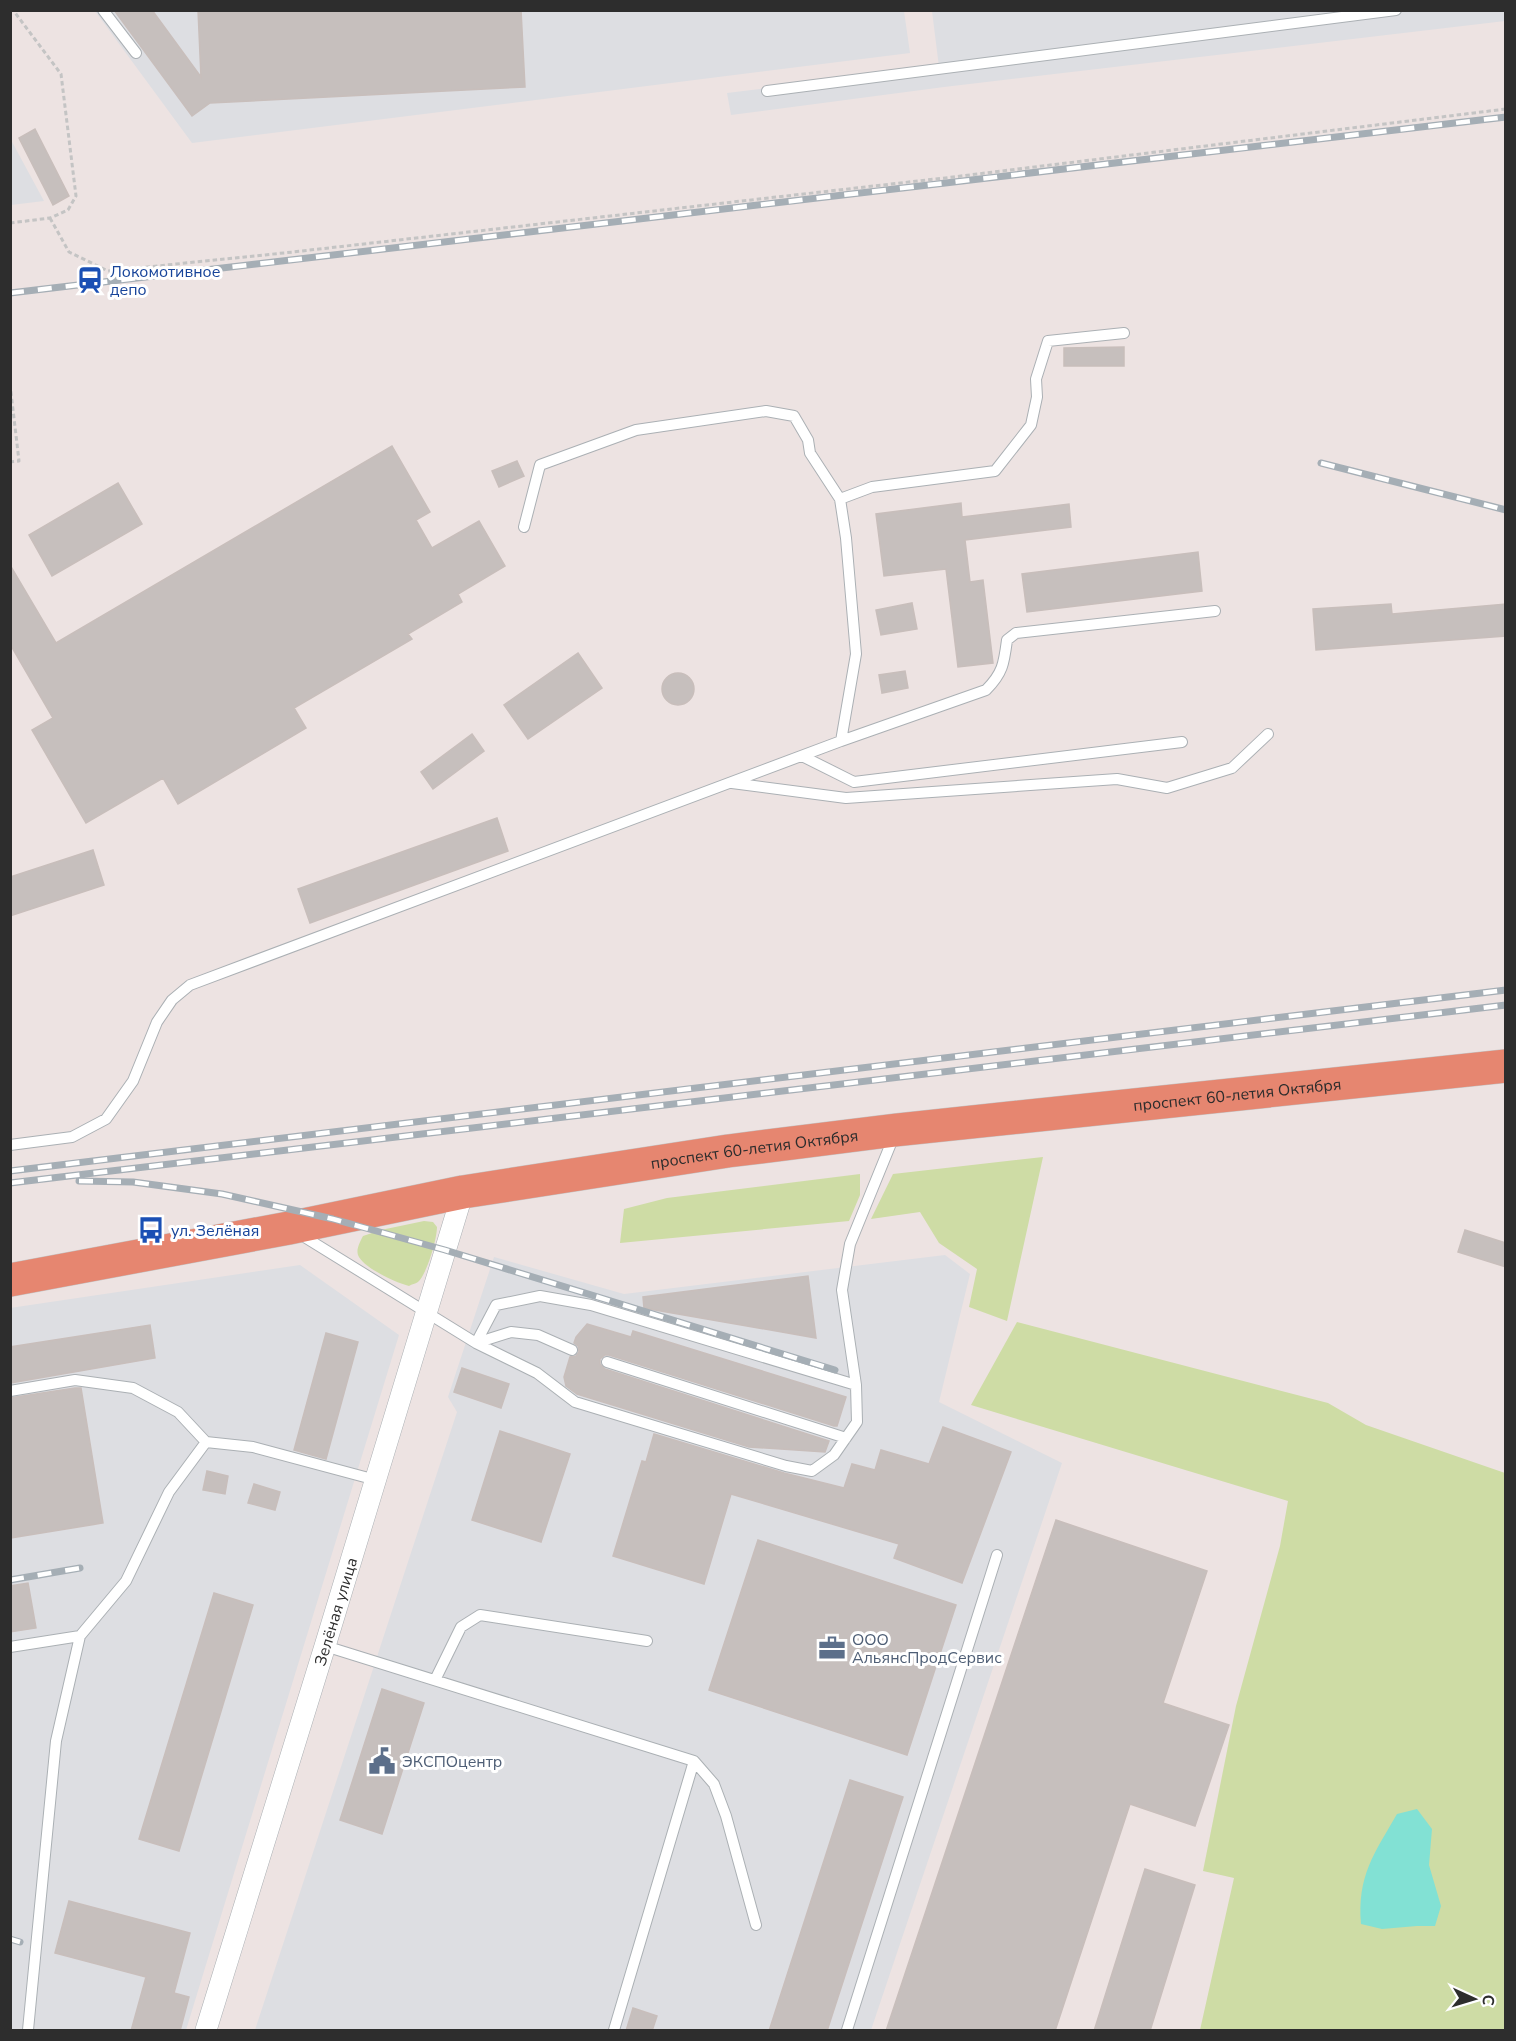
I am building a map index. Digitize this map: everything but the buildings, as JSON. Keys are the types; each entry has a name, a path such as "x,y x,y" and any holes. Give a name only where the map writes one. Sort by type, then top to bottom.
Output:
{"highway":[{"name":"проспект 60-летия Октября","path":"10,1280 289,1228 463,1192 728,1151 896,1130 1506,1066"}],"street":[{"name":"Зелёная улица","path":"206,2031 463,1192"}],"lane":[{"path":"103,10 136,53"},
{"path":"766,91 1396,10"},
{"path":"840,499 872,487 995,471 1032,425 1037,397 1036,379 1048,341 1124,333"},
{"path":"524,527 540,465 636,430 766,411 794,416 808,440 810,453 840,499 846,538 856,654 841,741"},
{"path":"10,1145 72,1137 106,1119 133,1081 157,1022 172,1000 190,985 841,741 986,690 999,678 1007,640 1016,633 1215,611"},
{"path":"729,783 846,798 1117,779 1167,788 1232,768 1268,734"},
{"path":"802,756 854,782 1182,742"},
{"path":"289,1228 476,1343 537,1373 575,1402 786,1466 812,1471 834,1455 856,1422 856,1385 842,1290 850,1244 896,1130"},
{"path":"476,1343 496,1305 540,1296 591,1305 856,1385"},
{"path":"476,1343 511,1332 538,1335 572,1350"},
{"path":"607,1362 846,1438"},
{"path":"10,1391 75,1380 133,1388 178,1412 207,1442 253,1447 376,1480"},
{"path":"28,2031 56,1741 80,1636 126,1581 169,1492 207,1442"},
{"path":"847,2031 997,1555"},
{"path":"435,1680 461,1627 480,1615 647,1641"},
{"path":"10,1647 80,1636"},
{"path":"325,1646 694,1761 714,1784 726,1816 756,1925"},
{"path":"614,2031 694,1761"}],"path":[{"path":"10,223 50,218 68,210 76,196 61,74 13,10"},
{"path":"50,218 69,252 108,271 941,178 1506,110"},
{"path":"10,384 19,461 10,462"}],"shaded area":[{"path":"95,11 904,11 910,53 192,143"},
{"path":"932,11 1505,11 1505,21 944,87 731,115 727,93 939,67"},
{"path":"11,140 44,201 11,205"},
{"path":"945,1255 970,1274 939,1402 1062,1463 871,2030 255,2030 457,1412 448,1397 494,1257 624,1294"},
{"path":"300,1265 399,1335 186,2030 11,2030 10,1308"}],"green space":[{"path":"1043,1157 1007,1321 969,1307 977,1269 939,1243 920,1212 871,1219 893,1174"},
{"path":"860,1174 860,1195 849,1221 620,1243 624,1209 667,1198"},
{"path":"424,1221 433,1222 437,1227 437,1232 428,1264 417,1283 409,1286 389,1278 366,1265 358,1255 363,1236"},
{"path":"1017,1322 1328,1403 1366,1425 1505,1473 1505,2030 1200,2030 1234,1878 1203,1871 1236,1706 1280,1546 1288,1501 971,1405"}],"water":[{"path":"1417,1809 1432,1829 1429,1865 1441,1906 1435,1926 1382,1929 1361,1924 1362,1892 1374,1854 1397,1814"}],"railway":[{"path":"10,293 1506,117"},
{"path":"1321,463 1506,510"},
{"path":"10,1171 1506,990"},
{"path":"10,1183 1506,1005"},
{"path":"79,1181 133,1182 222,1194 333,1219 445,1250 835,1370"},
{"path":"10,1580 80,1568"},
{"path":"10,1939 20,1942"}],"place":[{"name":"Локомотивное депо","path":"90,280"},
{"name":"ул. Зелёная","path":"151,1230"},
{"name":"ООО АльянсПродСервис","path":"832,1648"},
{"name":"ЭКСПОцентр","path":"382,1761"}]}
